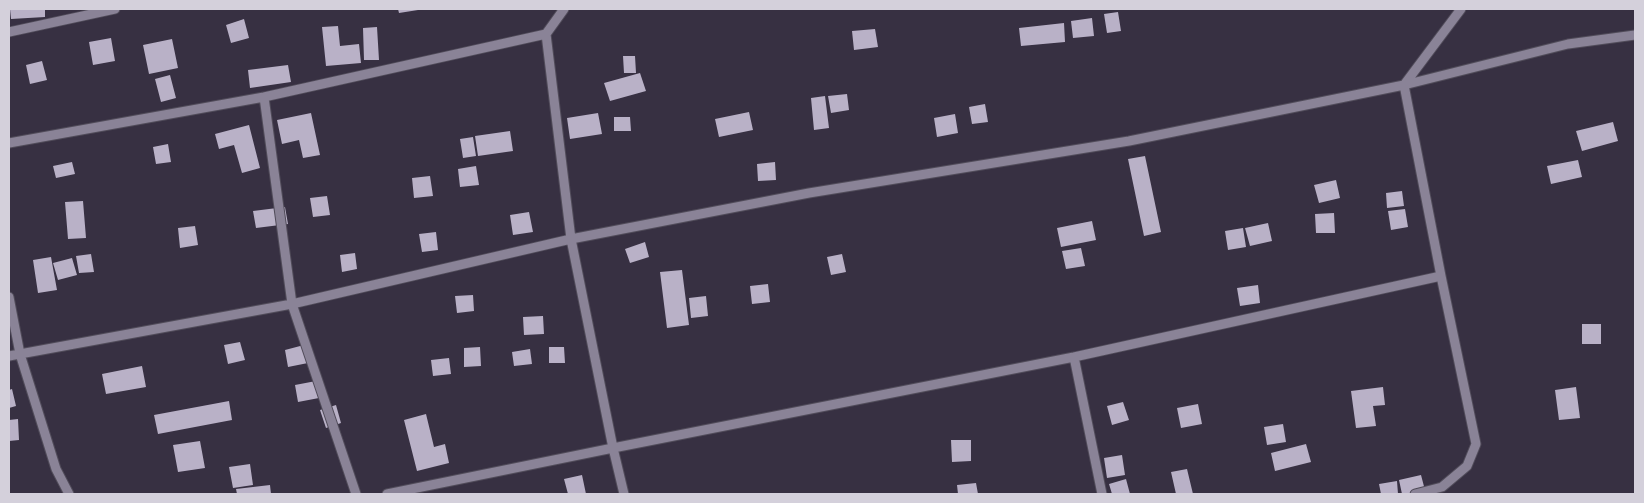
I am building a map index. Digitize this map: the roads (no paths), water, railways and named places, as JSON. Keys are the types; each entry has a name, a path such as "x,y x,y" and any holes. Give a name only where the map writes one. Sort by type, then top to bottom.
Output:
{"street":[{"path":"9,32 115,9"},
{"path":"9,143 264,97 546,34 564,9"},
{"path":"1415,494 1442,487 1467,466 1476,444 1404,85 1461,9"},
{"path":"546,34 571,239 624,494"},
{"path":"9,356 292,304 571,239 809,193 1129,141 1404,85 1568,44 1635,35"},
{"path":"264,97 292,304 356,494"},
{"path":"387,494 1074,357 1441,276"},
{"path":"9,297 20,354 56,469 69,494"},
{"path":"1074,357 1102,494"}]}
